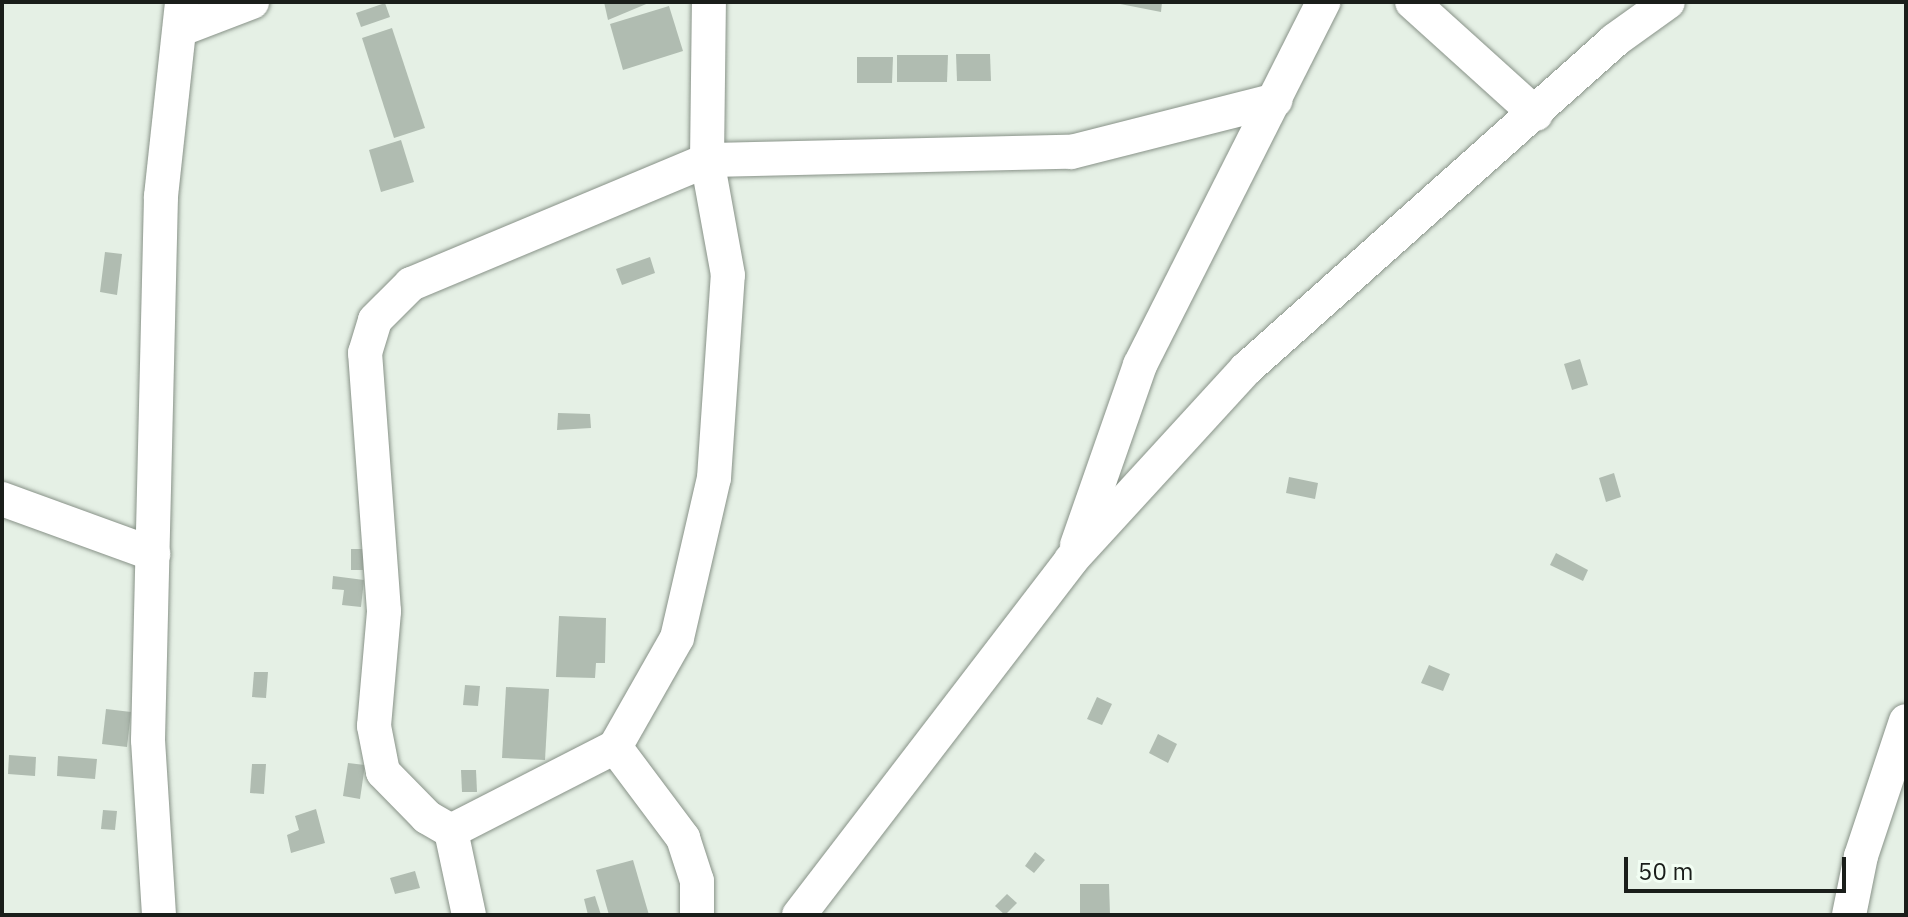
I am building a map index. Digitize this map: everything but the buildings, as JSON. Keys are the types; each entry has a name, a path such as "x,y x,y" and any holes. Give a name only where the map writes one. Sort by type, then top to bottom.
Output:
{"street":[{"path":"159,915 148,740 161,196 183,15 252,2"},
{"path":"451,831 615,747 677,638 714,478 728,275 707,160 709,2"},
{"path":"1071,560 1140,365 1323,2"},
{"path":"1412,2 1536,114"},
{"path":"799,915 1071,560 1246,369 1536,114 1615,40 1668,2"},
{"path":"469,915 451,831 427,817 383,772 374,726 384,611 365,353 375,320 411,284 707,160 1071,152 1276,100"},
{"path":"2,499 153,554"},
{"path":"1849,915 1861,856 1906,721"},
{"path":"615,747 683,838 697,881 697,915"}]}
